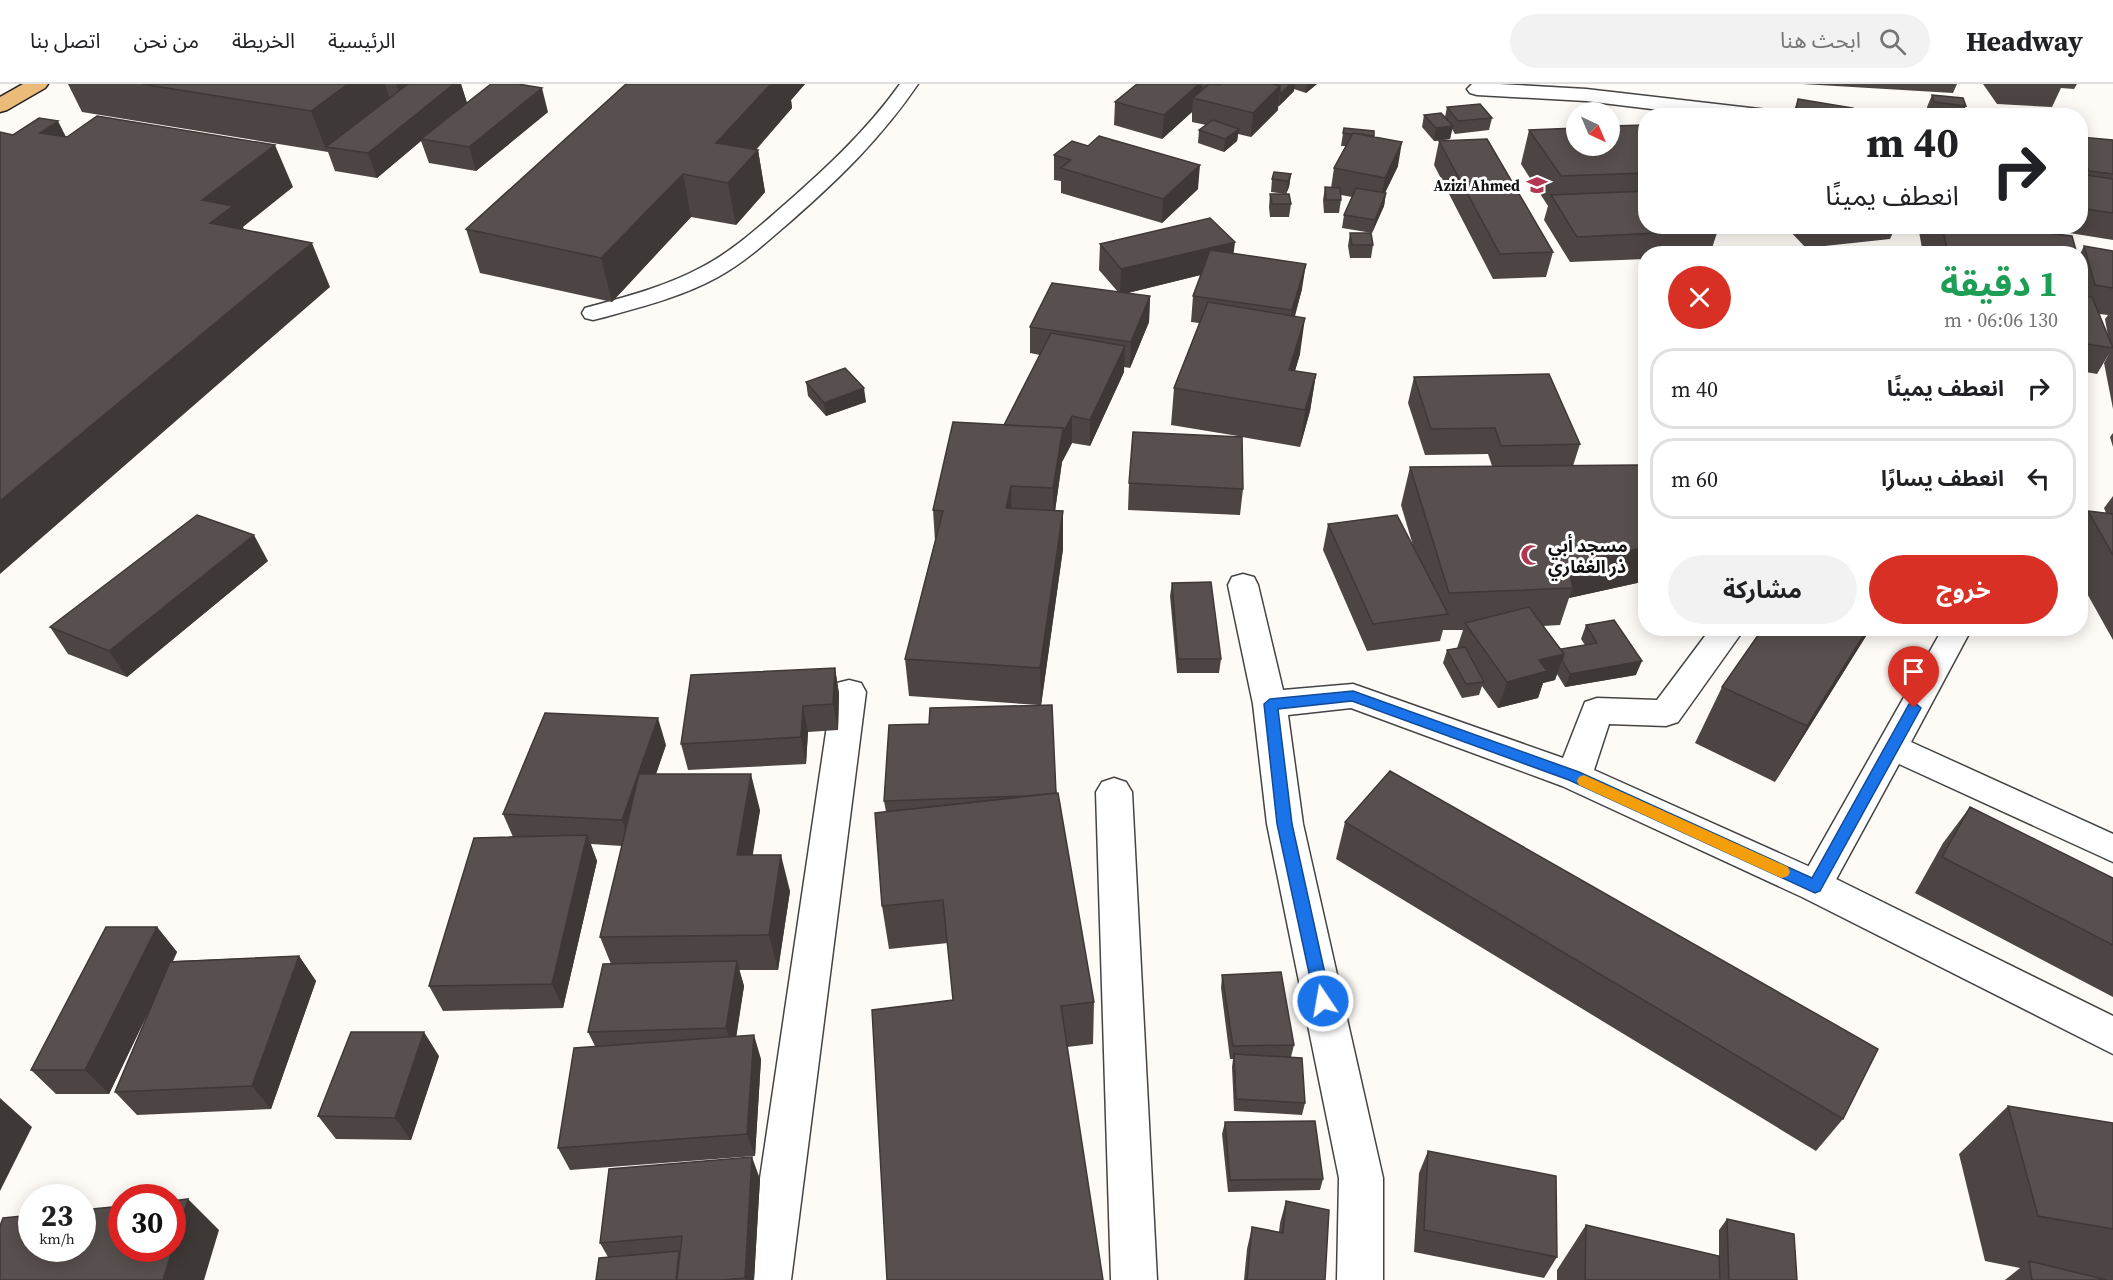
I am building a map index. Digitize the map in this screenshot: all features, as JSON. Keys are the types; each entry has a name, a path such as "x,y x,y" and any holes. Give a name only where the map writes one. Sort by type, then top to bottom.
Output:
{"main road":[{"path":"0,89 9,84"},
{"path":"0,106 38,84"}],"street":[{"path":"1477,89 1586,95 1699,108"},
{"path":"1243,585 1270,704 1285,824 1361,1178 1360,1280"},
{"path":"1574,776 1597,711 1666,713 1723,636"},
{"path":"768,1280 849,692"},
{"path":"1270,704 1353,696 1574,776 1815,886 2113,1036"},
{"path":"1114,792 1134,1280"}],"lane":[{"path":"593,313 655,295 699,277 747,249 831,177 896,104 909,84"},
{"path":"1815,886 1954,636"},
{"path":"1892,747 2113,849"}],"building":[{"path":"142,84 348,84 311,111"},
{"path":"408,84 454,84 368,153 326,147"},
{"path":"491,84 518,84 542,88 469,147 421,139"},
{"path":"626,84 771,84 716,143 758,150 728,183 683,174 601,258 466,229"},
{"path":"1137,84 1199,84 1164,115 1115,102"},
{"path":"1209,84 1280,86 1253,113 1193,98"},
{"path":"1272,84 1290,84 1280,94 1280,86"},
{"path":"1932,95 1963,98 1966,106 1934,102"},
{"path":"1798,99 1853,108 1796,108"},
{"path":"1480,104 1492,118 1458,121 1447,107"},
{"path":"1441,113 1453,126 1436,128 1424,115"},
{"path":"97,116 275,145 202,200 233,206 210,223 312,243 0,501 0,132 13,135 39,118 58,121 40,133 67,137"},
{"path":"1213,120 1239,129 1225,139 1199,130"},
{"path":"1638,125 1638,173 1561,176 1529,130 1566,128 1566,156 1620,156 1620,126"},
{"path":"1344,128 1374,131 1374,136 1343,133"},
{"path":"1353,133 1402,142 1385,178 1334,168"},
{"path":"1099,136 1200,165 1163,199 1061,168 1071,160 1054,155 1072,141 1088,146"},
{"path":"2088,138 2113,140 2113,174 2089,171"},
{"path":"1487,139 1553,252 1500,254 1439,141"},
{"path":"1274,172 1291,174 1288,181 1272,179"},
{"path":"2088,175 2113,179 2113,213 2088,209"},
{"path":"1325,187 1340,188 1341,200 1326,200"},
{"path":"1356,188 1386,193 1375,220 1344,215"},
{"path":"1638,191 1638,234 1577,237 1551,195"},
{"path":"1270,194 1289,194 1291,204 1272,204"},
{"path":"1210,218 1235,242 1121,269 1100,244"},
{"path":"1350,233 1371,233 1373,245 1352,245"},
{"path":"1944,234 2056,234 2072,236 2075,246 1946,246"},
{"path":"2088,247 2113,251 2113,288 2095,285 2088,260"},
{"path":"1210,250 1306,264 1292,310 1193,296"},
{"path":"1052,283 1150,296 1131,342 1030,327"},
{"path":"2088,297 2092,297 2113,348 2088,344"},
{"path":"1208,302 1305,318 1289,370 1316,374 1305,410 1174,388"},
{"path":"1051,333 1125,346 1090,420 1072,416 1062,435 1063,428 1004,425"},
{"path":"845,368 864,388 824,403 806,382"},
{"path":"1549,374 1580,444 1501,446 1495,428 1431,429 1414,377"},
{"path":"953,422 1063,428 1053,488 1011,486 1006,508 1063,511 1040,668 905,659 943,511 933,510"},
{"path":"1133,432 1242,437 1243,489 1129,483"},
{"name":"مسجد أبي ذر الغفاري","path":"1638,465 1638,549 1568,564 1573,588 1449,593 1410,467"},
{"path":"2088,511 2113,514 2113,555"},
{"path":"197,515 254,535 109,651 50,627"},
{"path":"1397,515 1448,614 1373,624 1328,524"},
{"path":"1211,582 1221,659 1178,659 1172,583"},
{"path":"1529,607 1564,654 1539,660 1547,671 1507,682 1465,623"},
{"path":"1614,620 1642,661 1570,674 1562,660 1564,654 1561,649 1597,643 1586,625"},
{"path":"1757,636 1863,636 1807,726 1722,687"},
{"path":"1465,647 1484,682 1466,684 1447,650"},
{"path":"835,668 833,704 803,706 801,737 681,744 691,675"},
{"path":"1052,705 1056,793 884,801 889,725 929,724 930,708"},
{"path":"545,713 658,718 622,820 503,814"},
{"path":"1390,771 1878,1049 1843,1119 1345,822"},
{"path":"639,774 751,774 737,855 781,855 769,935 600,937"},
{"path":"1058,793 1094,1002 1061,1006 1103,1280 887,1280 872,1010 953,1000 943,900 882,906 875,813"},
{"path":"1970,807 2113,878 2113,945 1942,857"},
{"path":"587,835 552,984 429,986 474,838"},
{"path":"106,927 157,927 85,1070 31,1070"},
{"path":"299,956 252,1086 115,1092 170,962"},
{"path":"737,961 726,1028 588,1032 603,964"},
{"path":"1281,972 1294,1045 1233,1046 1222,975"},
{"path":"351,1032 424,1032 395,1118 318,1116"},
{"path":"754,1035 747,1134 558,1148 574,1048"},
{"path":"1234,1054 1302,1058 1305,1103 1236,1099"},
{"path":"2008,1106 2113,1123 2113,1229 2038,1216"},
{"path":"1315,1121 1323,1179 1230,1180 1225,1122"},
{"path":"1428,1151 1556,1176 1557,1257 1424,1230"},
{"path":"752,1157 745,1278 677,1280 682,1236 600,1243 609,1169"},
{"path":"1286,1201 1329,1210 1325,1280 1247,1280 1252,1227 1283,1233"},
{"path":"108,1207 108,1262 169,1262 163,1280 0,1280 0,1226 3,1218 18,1216 18,1262 96,1262 96,1209"},
{"path":"1727,1219 1794,1234 1797,1280 1729,1280"},
{"path":"1586,1225 1719,1256 1720,1280 1585,1280"},
{"path":"679,1251 676,1280 596,1280 599,1258"},
{"path":"2029,1261 2107,1280 2032,1280"}],"slow traffic":[{"path":"1584,781 1782,872"}],"place":[{"name":"Azizi Ahmed","path":"1537,185"},
{"name":"مسجد أبي ذر الغفاري","path":"1531,555"}],"route":[{"path":"1323,1001 1285,824 1270,704 1353,696 1574,776 1815,886 1914,708"}]}
